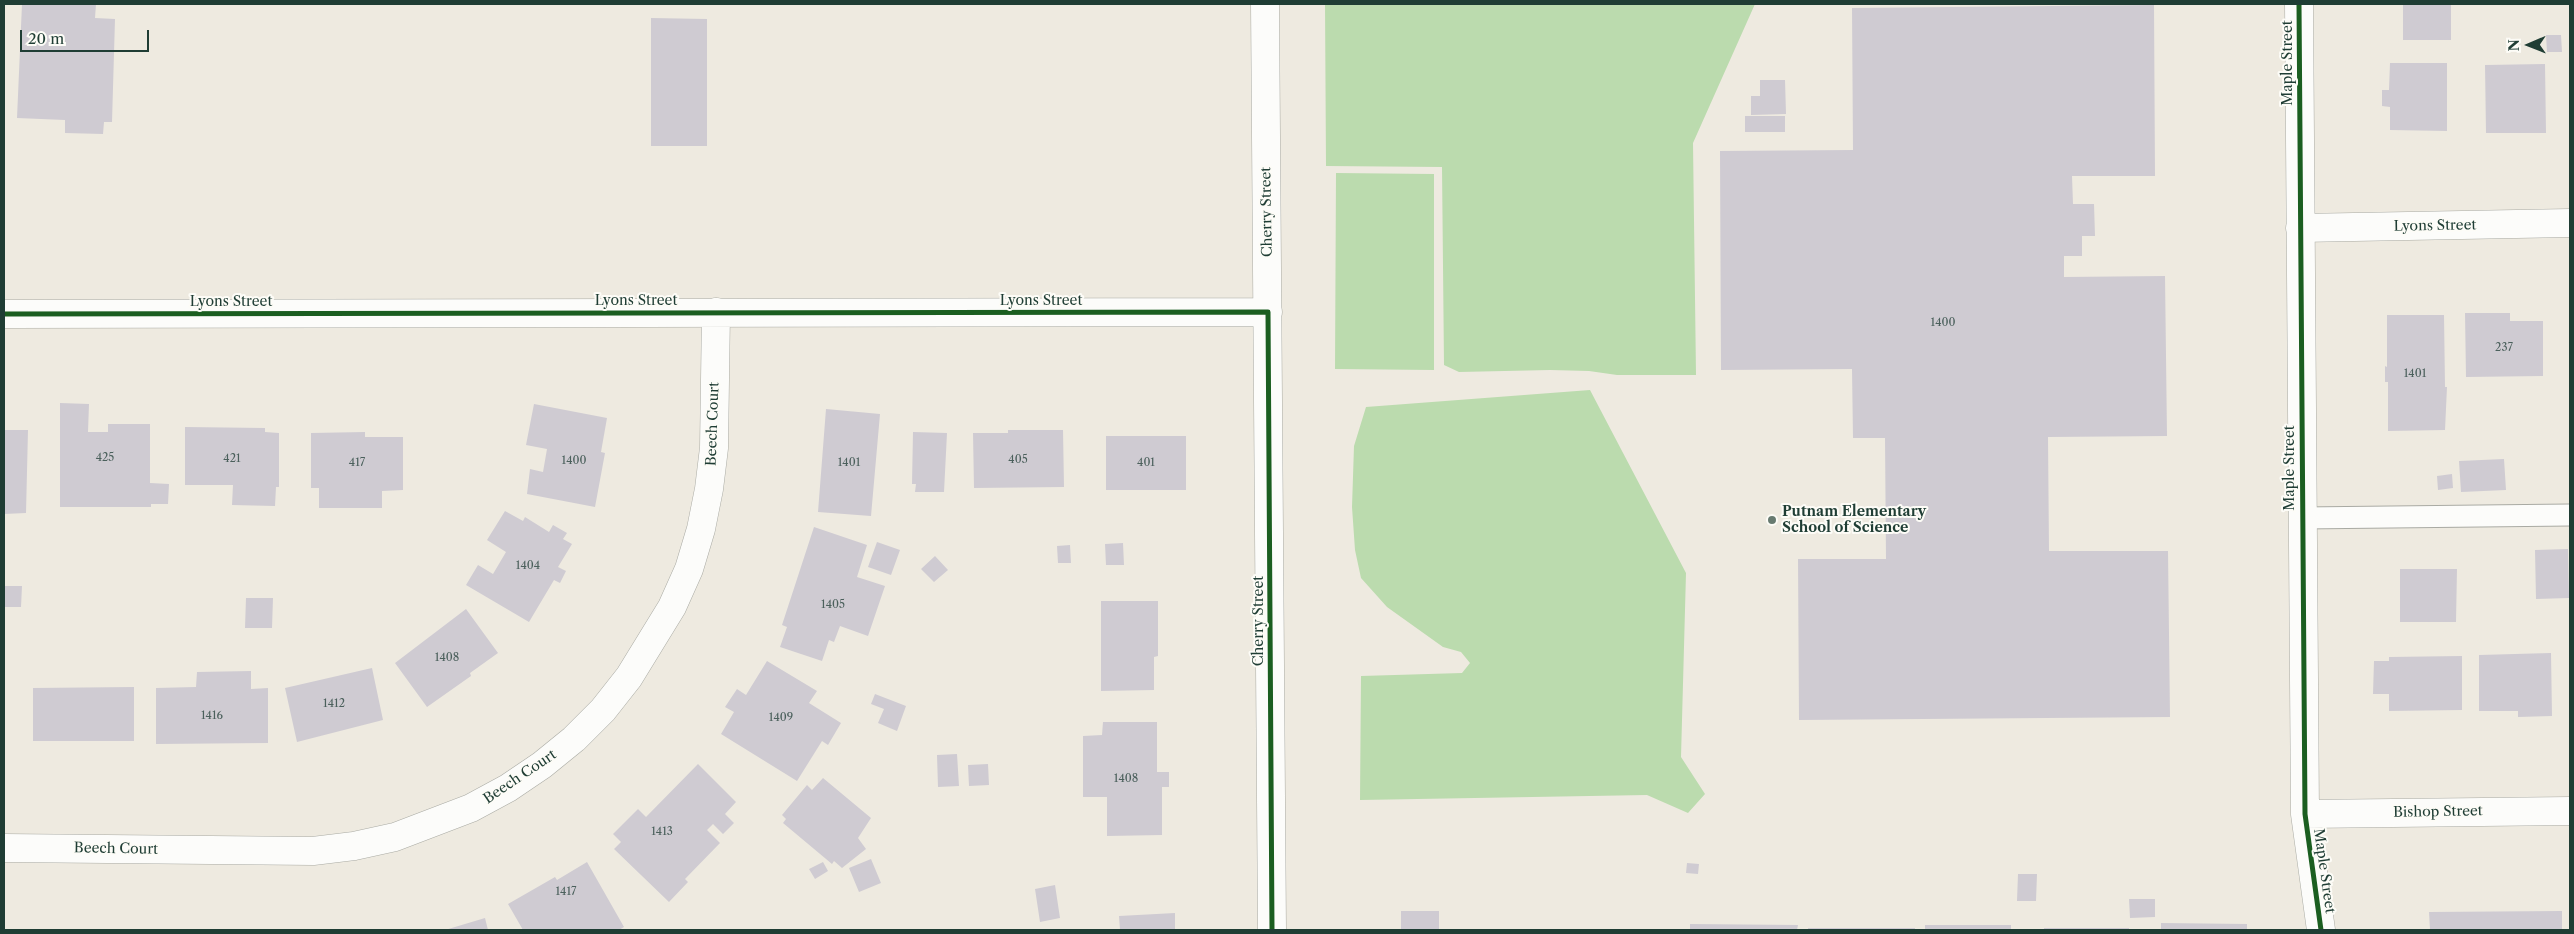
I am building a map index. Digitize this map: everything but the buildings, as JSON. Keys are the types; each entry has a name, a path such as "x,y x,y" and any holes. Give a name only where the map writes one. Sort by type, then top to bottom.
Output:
{"street":[{"name":"Cherry Street","path":"1266,4 1272,930"},
{"name":"Maple Street","path":"2298,4 2305,814 2321,930"},
{"name":"Lyons Street","path":"2300,228 2570,223"},
{"name":"Beech Court","path":"4,848 313,851 354,846 402,834 471,808 508,788 542,765 574,739 603,710 629,677 672,607 688,569 701,529 714,448 716,312"},
{"name":"Lyons Street","path":"4,314 1268,312"},
{"name":"Bishop Street","path":"2305,814 2570,811"}],"lane":[{"path":"2302,518 2570,515"}],"green space":[{"path":"1325,4 1755,4 1693,143 1696,375 1617,375 1589,371 1550,370 1459,372 1444,365 1442,167 1326,166"},
{"path":"1336,173 1434,174 1434,370 1335,369"},
{"path":"1590,390 1686,573 1681,757 1705,794 1688,813 1647,795 1360,800 1361,676 1462,673 1470,663 1461,652 1443,647 1387,607 1361,578 1355,550 1352,507 1354,446 1366,407"}],"cycle path":[{"path":"2299,4 2305,814 2321,930"},
{"path":"4,314 1268,312 1272,930"}],"place":[{"name":"Putnam Elementary School of Science","path":"1772,520"}]}
